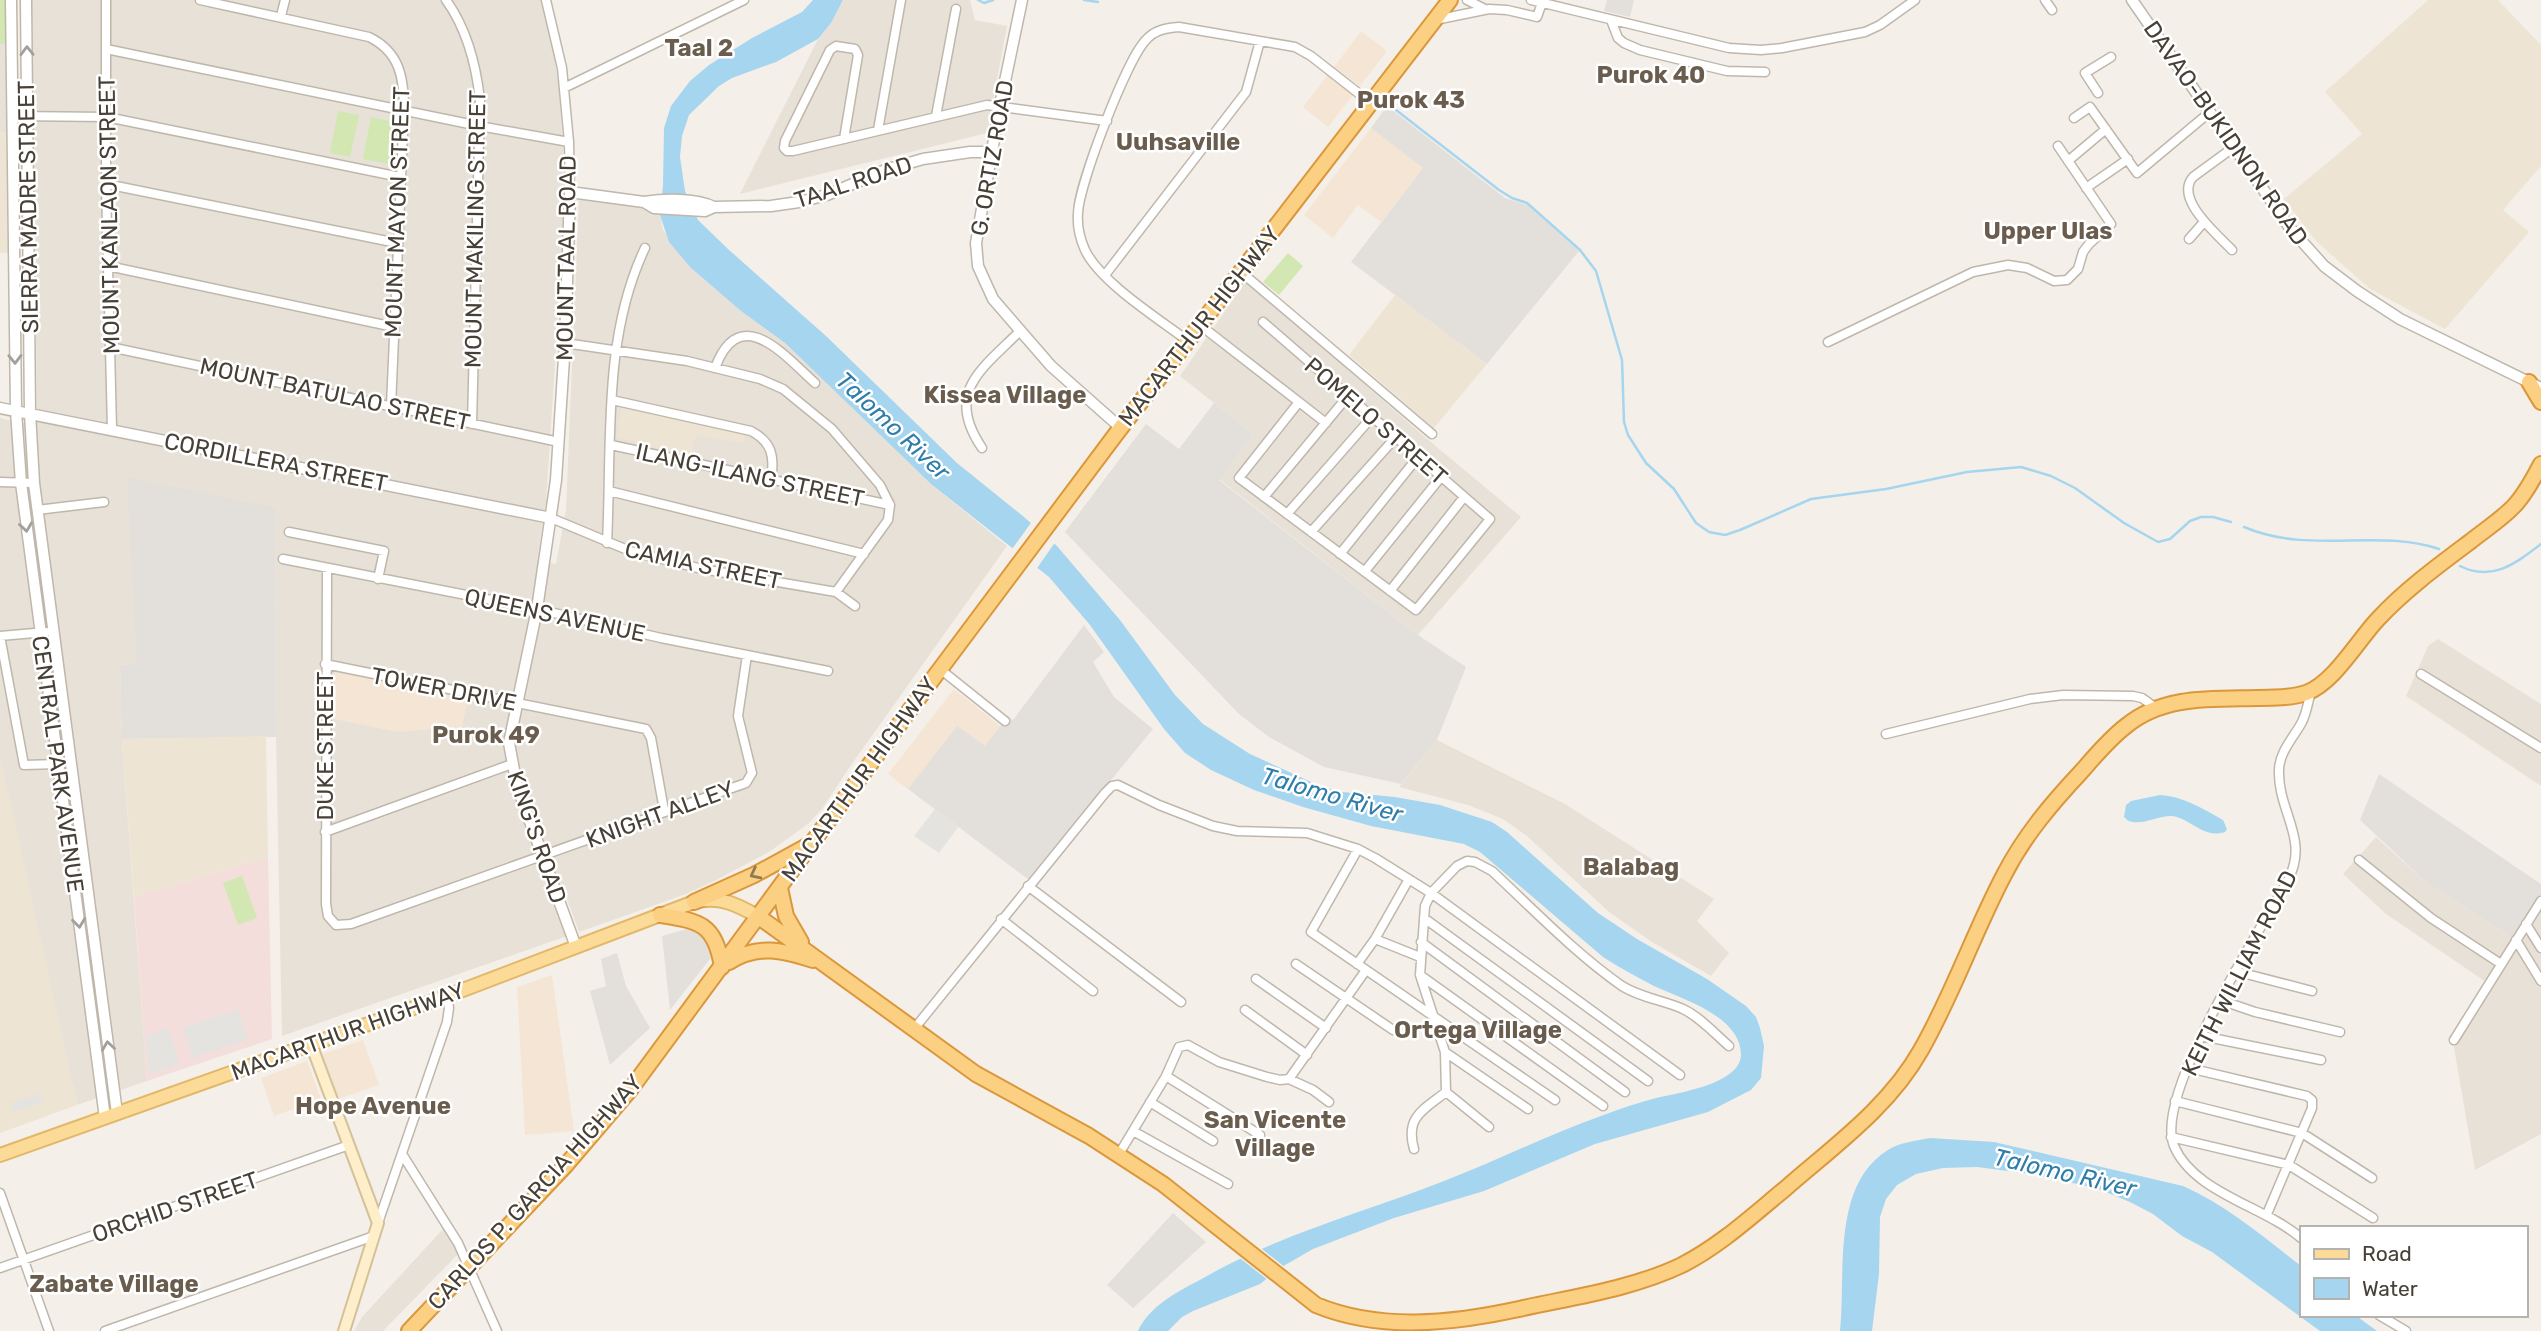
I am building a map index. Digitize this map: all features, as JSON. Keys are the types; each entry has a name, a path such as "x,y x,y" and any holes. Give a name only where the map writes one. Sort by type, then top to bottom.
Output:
{"highway":[{"name":"MACARTHUR HIGHWAY","path":"759,917 1121,428 1450,0"},
{"path":"2537,384 2541,401"},
{"path":"759,917 976,1074 1119,1154 1163,1184 1328,1312 1379,1329 1418,1328 1451,1324 1635,1283 1680,1266 1715,1246 1865,1120 1904,1077 1926,1040 1995,892 2025,837 2047,808 2111,739 2129,723 2156,708 2190,700 2289,696 2311,691 2339,666 2380,617 2409,590 2491,527 2514,505 2529,487 2541,464"},
{"path":"694,902 813,843"},
{"path":"780,888 788,921 808,952"},
{"path":"660,915 691,920 706,927 716,942 722,967 744,954 762,949 783,951 823,963"},
{"name":"CARLOS P. GARCIA HIGHWAY","path":"409,1331 609,1117 759,917"}],"main road":[{"name":"MACARTHUR HIGHWAY","path":"0,1155 447,996 694,902 707,899 725,901 759,917"},
{"path":"311,1045 378,1223 344,1331"}],"street":[{"name":"SIERRA MADRE STREET","path":"11,0 16,411"},
{"name":"SIERRA MADRE STREET","path":"26,0 30,413"},
{"name":"MOUNT KANLAON STREET","path":"106,0 106,184 112,429"},
{"name":"MOUNT MAYON STREET","path":"200,0 357,33 380,42 394,55 404,88 404,110 391,406"},
{"path":"281,16 285,0"},
{"name":"MOUNT MAKILING STREET","path":"446,0 471,51 478,82 472,424"},
{"name":"MOUNT TAAL ROAD","path":"546,0 560,55 569,142 570,192 565,343 551,518"},
{"path":"564,89 730,2 744,0"},
{"path":"878,130 901,0"},
{"name":"G. ORTIZ ROAD","path":"1023,0 1000,105 976,256 982,281 1019,332 1051,366 1121,428"},
{"path":"1467,0 1489,9"},
{"path":"1531,0 1730,48 1761,50 1865,32 1880,25 1915,0"},
{"path":"2045,0 2052,10"},
{"name":"DAVAO-BUKIDNON ROAD","path":"2132,0 2290,228 2312,254 2338,277 2400,319 2537,384"},
{"path":"1434,20 1489,9 1537,17 1542,2"},
{"path":"936,116 956,9"},
{"path":"1611,20 1618,38 1640,50 1727,71 1765,72"},
{"path":"1188,341 1105,275 1085,249 1079,232 1078,214 1088,174 1107,121 1141,47 1161,29 1189,28 1287,45 1303,51 1371,103"},
{"path":"1105,275 1246,92 1260,41"},
{"path":"844,139 858,55 855,49 836,46 830,50 785,141 785,150 793,151 844,139 936,116 980,106 1000,105 1107,121"},
{"path":"106,49 569,142"},
{"path":"2098,93 2085,73 2111,57"},
{"path":"2074,118 2091,107 2137,173 2210,112"},
{"path":"13,116 107,117 400,177"},
{"path":"2068,161 2106,129"},
{"path":"1828,342 1973,272 2008,265 2027,268 2053,281 2073,277 2089,244 2111,224 2058,146"},
{"path":"2232,250 2204,222 2189,198 2188,183 2200,170 2234,147"},
{"name":"TAAL ROAD","path":"570,192 651,204 708,207 799,202 827,195 885,170 923,159 970,152 992,152"},
{"path":"2086,188 2127,159"},
{"path":"106,184 397,243"},
{"path":"2189,239 2204,222"},
{"path":"607,543 616,349 632,274 645,248"},
{"path":"108,266 394,327"},
{"path":"1241,272 1432,434"},
{"name":"POMELO STREET","path":"1263,322 1490,519 1416,610 1390,591"},
{"path":"1200,325 1326,423"},
{"path":"982,449 970,421 968,391 975,376 1019,332"},
{"path":"715,368 726,346 747,337 759,337 774,345 815,383"},
{"path":"565,343 687,360 760,379 783,389 832,429 880,485 890,505 888,520 836,592"},
{"name":"MOUNT BATULAO STREET","path":"110,347 559,442"},
{"path":"1264,497 1348,396"},
{"path":"612,400 751,431 763,437 769,446 774,465 771,479"},
{"path":"1299,402 1239,478 1390,591 1464,497"},
{"name":"CORDILLERA STREET","path":"0,408 551,518"},
{"name":"CENTRAL PARK AVENUE","path":"16,411 20,483 91,1014 111,1115"},
{"name":"CENTRAL PARK AVENUE","path":"30,413 37,510 104,1013 111,1115"},
{"path":"1287,514 1372,417"},
{"path":"1311,532 1396,437"},
{"name":"ILANG-ILANG STREET","path":"611,445 890,505"},
{"path":"1340,554 1418,457"},
{"path":"1365,572 1441,477"},
{"path":"0,482 34,483"},
{"path":"609,491 864,554"},
{"path":"37,510 104,502"},
{"name":"CAMIA STREET","path":"551,518 607,543 702,569 836,592 855,607"},
{"name":"KING'S ROAD","path":"551,518 537,609 510,732 512,764 576,947"},
{"path":"289,532 383,551 378,579"},
{"name":"QUEENS AVENUE","path":"283,559 537,609 661,638 828,671"},
{"name":"DUKE STREET","path":"327,569 326,911 331,922"},
{"path":"54,631 0,636 24,765 58,764"},
{"name":"KNIGHT ALLEY","path":"331,922 335,925 351,924 664,810 742,785 751,777 752,769 738,716 747,655"},
{"name":"TOWER DRIVE","path":"325,664 646,729 651,738 664,810"},
{"path":"940,669 1005,721"},
{"path":"2421,674 2541,748"},
{"name":"KEITH WILLIAM ROAD","path":"2171,1137 2175,1101 2202,1036 2235,971 2287,882 2297,858 2295,839 2280,788 2279,764 2286,746 2303,720 2311,691"},
{"path":"1886,734 1961,714 2046,696 2133,696 2142,698 2156,708"},
{"path":"326,832 512,764"},
{"path":"914,1029 1105,793 1112,786 1118,785 1213,826 1237,831 1307,833 1358,849 1431,893 1680,1075"},
{"path":"1358,849 1311,932 1555,1100"},
{"path":"2359,860 2422,912 2501,964"},
{"path":"1414,1149 1410,1136 1414,1121 1446,1092 1445,1052 1420,975 1425,906 1431,893 1457,866 1466,862 1475,862 1492,871 1586,958 1625,988 1687,1011 1730,1046"},
{"path":"1357,964 1375,939 1409,879"},
{"path":"1028,886 1181,1002"},
{"path":"75,888 87,887"},
{"path":"2454,1040 2541,901"},
{"path":"1424,918 1648,1081"},
{"path":"1001,919 1093,991"},
{"path":"2526,924 2541,948"},
{"path":"1375,939 1420,957"},
{"path":"2516,940 2541,981"},
{"path":"1421,942 1625,1092"},
{"path":"1296,964 1393,1030"},
{"path":"1289,1079 1366,970"},
{"path":"2235,971 2312,991"},
{"path":"1420,975 1602,1106"},
{"path":"1256,978 1326,1028"},
{"path":"378,1223 447,1022 447,996"},
{"path":"2220,1000 2255,1012 2340,1032"},
{"path":"1245,1010 1307,1055"},
{"path":"91,1014 104,1013"},
{"path":"2202,1036 2321,1060"},
{"path":"1119,1154 1166,1076 1179,1047 1188,1045 1219,1062 1267,1077 1289,1079 1313,1090 1328,1102"},
{"path":"1445,1052 1528,1109"},
{"path":"2189,1068 2310,1097 2312,1108 2267,1214"},
{"path":"1166,1076 1261,1135"},
{"path":"1446,1092 1489,1127"},
{"path":"2175,1101 2302,1133 2372,1178"},
{"path":"1150,1102 1213,1141"},
{"path":"1133,1131 1228,1184"},
{"path":"2171,1137 2289,1165 2373,1218"},
{"path":"2171,1137 2183,1161 2199,1178 2267,1214 2300,1237"},
{"name":"ORCHID STREET","path":"0,1268 349,1145"},
{"path":"402,1154 439,1210 470,1267 497,1331"},
{"path":"0,1193 49,1331"},
{"path":"105,1331 374,1236"},
{"path":"2382,1317 2406,1331"}],"shaded area":[{"path":"0,0 6,0 7,132 0,132"},
{"path":"32,0 542,0 559,90 566,193 546,502 537,561 556,564 566,509 579,197 632,203 660,215 663,230 691,268 741,311 785,343 931,484 1007,546 822,809 808,824 769,852 716,880 686,894 579,932 566,896 555,900 567,936 282,1036 275,508 138,663 120,665 122,739 147,1081 77,1105 0,759 0,418 37,426"},
{"path":"843,0 970,0 975,20 1007,26 987,133 740,194 818,39 831,23"},
{"path":"1607,0 1634,0 1630,17 1604,11"},
{"path":"2428,0 2498,0 2541,45 2541,166 2503,210 2529,232 2445,329 2370,289 2316,241 2284,199 2362,134 2325,92"},
{"path":"1361,31 1387,51 1360,86 1334,67"},
{"path":"1328,75 1353,95 1328,127 1303,107"},
{"path":"1387,106 1505,198 1527,205 1579,251 1487,364 1351,262 1423,168 1371,128"},
{"path":"1371,128 1423,168 1381,222 1358,205 1333,238 1304,215"},
{"path":"0,132 7,132 9,253 0,253"},
{"path":"1246,281 1521,517 1418,635 1219,479 1253,434 1180,376"},
{"path":"1395,295 1487,364 1434,428 1349,355"},
{"path":"1214,403 1253,434 1219,480 1418,635 1466,667 1437,740 1401,784 1324,767 1269,737 1239,714 1065,532 1146,424 1179,449"},
{"path":"622,404 745,433 744,443 696,435 691,456 617,438"},
{"path":"127,477 275,508 276,737 122,739 120,665 137,663"},
{"path":"1084,625 1104,652 1093,662 1114,697 1153,729 1029,880 908,789 957,726 985,746 1008,716 1013,720"},
{"path":"2438,639 2541,704 2541,786 2406,696 2428,646"},
{"path":"335,672 468,699 462,727 397,732 334,719"},
{"path":"954,689 1000,726 985,747 957,726 908,789 888,774"},
{"path":"266,736 268,857 134,897 122,739"},
{"path":"1437,740 1565,804 1714,899 1697,921 1729,953 1711,976 1652,942 1609,912 1528,837 1503,819 1468,805 1399,787"},
{"path":"0,755 77,1105 0,1133"},
{"path":"2379,774 2541,884 2541,895 2513,938 2427,883 2360,820"},
{"path":"935,809 959,826 939,853 914,836"},
{"path":"2376,837 2427,883 2513,938 2541,895 2541,1134 2475,1170 2452,1036 2486,982 2386,914 2343,874"},
{"path":"268,857 272,1039 147,1081 134,897"},
{"path":"694,927 708,941 713,955 670,1010 662,936"},
{"path":"617,953 626,986 650,1028 610,1065 590,991 606,986 601,959"},
{"path":"552,975 574,1131 525,1135 517,987"},
{"path":"238,1009 248,1039 193,1058 183,1028"},
{"path":"168,1028 180,1064 150,1074 146,1036"},
{"path":"363,1040 379,1085 338,1099 322,1054"},
{"path":"307,1061 321,1099 274,1116 261,1078"},
{"path":"41,1093 44,1102 14,1112 11,1103"},
{"path":"1173,1213 1206,1242 1133,1308 1107,1285"},
{"path":"443,1229 459,1253 383,1331 354,1331 362,1317"}],"green space":[{"path":"0,0 6,0 7,44 0,44"},
{"path":"338,111 359,115 350,157 330,153"},
{"path":"371,117 399,123 390,164 363,159"},
{"path":"1288,253 1303,266 1279,295 1263,282"},
{"path":"242,876 257,918 238,925 223,883"}],"water":[{"name":"Talomo River","path":"813,0 843,0 831,23 818,39 776,62 732,78 719,86 689,115 682,136 680,157 685,191 698,220 826,336 957,463 1057,546 1120,620 1175,695 1203,724 1250,754 1320,786 1342,792 1440,805 1492,822 1507,832 1598,913 1707,979 1746,1006 1756,1017 1764,1046 1761,1078 1751,1090 1708,1112 1595,1144 1484,1191 1394,1218 1313,1249 1280,1268 1260,1284 1182,1317 1168,1331 1138,1331 1149,1315 1172,1296 1228,1265 1288,1238 1444,1181 1608,1113 1719,1080 1738,1065 1741,1055 1738,1041 1721,1019 1603,957 1480,852 1464,844 1371,826 1303,807 1254,790 1211,770 1185,753 1164,729 1090,625 1049,577 931,484 785,343 741,311 691,268 669,242 660,215 664,128 671,106 690,81 709,65 752,38 802,12"},
{"path":"2160,795 2185,800 2223,820 2227,829 2225,832 2210,833 2172,816 2140,822 2129,821 2124,817 2126,805 2131,801"},
{"name":"Talomo River","path":"1930,1138 1994,1142 2183,1186 2229,1212 2300,1265 2300,1316 2212,1252 2130,1202 2096,1188 2031,1174 1977,1167 1943,1168 1916,1174 1897,1185 1886,1199 1880,1217 1879,1274 1872,1331 1840,1331 1843,1258 1849,1208 1857,1185 1870,1165 1888,1150 1903,1143"},
{"path":"2301,1317 2358,1317 2377,1331 2320,1331"}],"pier":[{"path":"1033,520 1056,541 1035,571 1010,552"},
{"path":"1257,1245 1286,1268 1269,1281 1236,1255"}],"waterway":[{"path":"978,0 984,3 993,0"},
{"path":"1084,0 1098,2"},
{"path":"1396,110 1499,190 1527,203 1580,250 1596,271 1622,360 1624,422 1628,435 1646,463 1674,489 1696,523 1709,532 1725,535 1811,499 1886,489 1967,472 2021,467 2051,476 2075,488 2124,523 2158,542 2170,539 2190,521 2201,517 2231,522"},
{"path":"2244,527 2293,539 2391,541 2439,549"},
{"path":"2460,566 2482,572 2493,571 2512,564 2541,544"}],"district":[{"name":"Taal 2","path":"699,48"},
{"name":"Purok 40","path":"1651,75"},
{"name":"Purok 43","path":"1411,100"},
{"name":"Uuhsaville","path":"1178,142"},
{"name":"Upper Ulas","path":"2048,231"},
{"name":"Kissea Village","path":"1005,395"},
{"name":"Purok 49","path":"486,735"},
{"name":"Balabag","path":"1631,867"},
{"name":"Ortega Village","path":"1478,1030"},
{"name":"Hope Avenue","path":"373,1106"},
{"name":"San Vicente Village","path":"1275,1134"},
{"name":"Zabate Village","path":"114,1284"}]}
